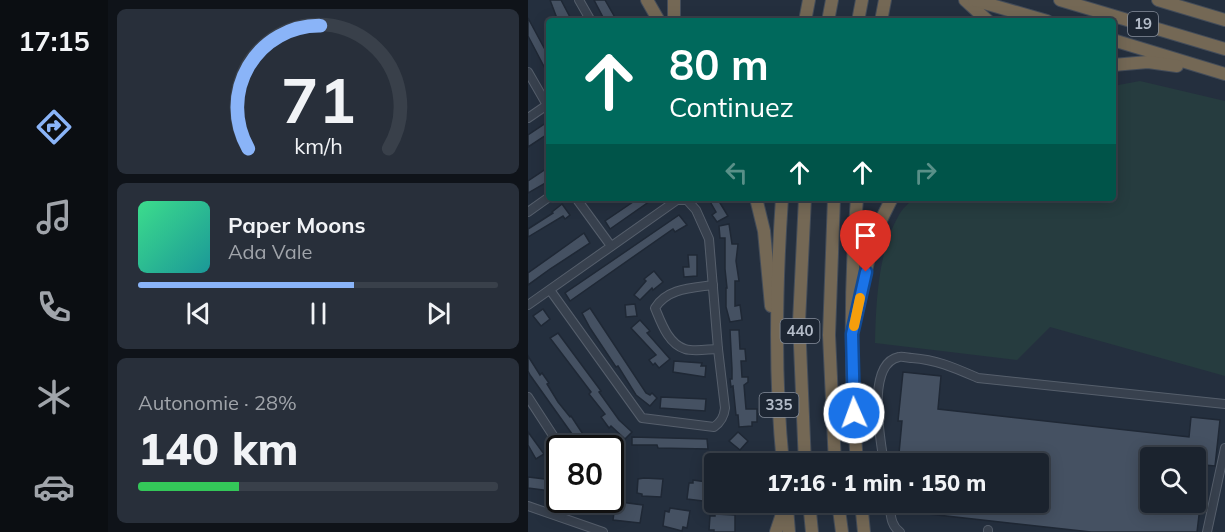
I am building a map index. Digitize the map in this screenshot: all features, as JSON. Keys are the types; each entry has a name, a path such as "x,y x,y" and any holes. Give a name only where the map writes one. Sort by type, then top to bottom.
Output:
{"highway":[{"path":"647,0 657,18"},
{"path":"674,0 674,18"},
{"path":"804,18 809,0"},
{"path":"829,18 832,0"},
{"path":"859,18 862,0"},
{"path":"882,18 885,0"},
{"path":"965,0 985,18"},
{"path":"974,0 1037,18"},
{"name":"19","path":"1060,0 1225,49"},
{"name":"19","path":"1158,0 1225,20"},
{"path":"1116,41 1225,75"},
{"path":"1116,65 1161,62 1225,75"},
{"name":"335","path":"757,201 764,231 777,346 782,453"},
{"path":"777,346 782,201"},
{"name":"440","path":"805,201 800,330 805,453"},
{"name":"440","path":"834,201 829,335 834,453"},
{"path":"857,201 852,334 857,453"},
{"path":"852,334 874,234 890,201"},
{"path":"776,532 782,513"},
{"path":"787,513 789,532"},
{"path":"810,513 812,532"},
{"path":"839,513 842,532"},
{"path":"862,513 864,532"}],"street":[{"path":"579,0 589,18"},
{"path":"528,72 546,103"},
{"path":"528,118 546,106"},
{"path":"528,212 546,199"},
{"path":"578,201 611,246"},
{"path":"528,305 676,201"},
{"path":"550,290 642,418 714,428 724,416 725,408 709,239 696,210 688,201"},
{"path":"713,285 677,290 660,299 655,308 664,328 675,343 686,350 718,349"},
{"path":"883,453 878,391 881,377 888,363 899,357 941,362 978,378 1225,404"},
{"path":"528,397 553,435"},
{"path":"1207,532 1225,448"},
{"path":"528,506 603,532"},
{"path":"561,518 562,513"},
{"path":"891,513 895,529 900,532"}],"green space":[{"path":"1140,81 1225,101 1225,376 1050,327 1017,360 875,343 877,294 882,261 892,229 900,213 911,201 1116,201 1116,85"}],"building":[{"path":"550,0 561,0 570,18 557,18"},
{"path":"594,0 605,0 615,18 603,18"},
{"path":"528,18 546,51 546,70 528,36"},
{"path":"546,123 546,135 528,147 528,135"},
{"path":"546,169 546,183 528,193 528,181"},
{"path":"635,201 650,201 610,229 605,221"},
{"path":"710,201 719,201 728,216 717,222 712,215 716,212"},
{"path":"562,204 570,215 565,219 563,216 528,237 528,229 553,213"},
{"path":"679,215 687,225 675,232 673,229 570,301 565,293"},
{"path":"729,224 732,244 738,244 736,261 739,281 735,281 735,306 740,305 742,320 730,322 726,307 725,238 720,238 719,226"},
{"path":"584,233 590,243 528,285 528,273"},
{"path":"688,255 697,255 697,276 684,277 683,267 689,267"},
{"path":"654,271 663,282 653,290 652,288 640,300 634,295 646,281 644,279"},
{"path":"635,304 637,316 626,317 625,305"},
{"path":"590,308 646,393 650,395 652,393 657,398 650,406 636,395 590,328 582,313"},
{"path":"543,309 550,319 541,326 533,316"},
{"path":"640,320 650,331 647,333 670,359 659,368 649,360 656,355 631,328"},
{"path":"730,330 739,330 740,349 745,349 746,361 741,361 742,377 748,377 748,382 744,385 746,409 757,409 757,422 752,422 752,426 739,427 738,415 736,415 733,386 731,387 730,379 732,379"},
{"path":"558,333 601,391 599,392 619,420 632,432 625,439 624,435 621,435 611,426 609,428 601,417 605,414 589,394 591,392 550,338"},
{"path":"528,356 540,375 542,373 549,383 547,384 558,402 583,435 573,435 528,371"},
{"path":"674,361 702,363 701,366 706,366 705,377 673,372"},
{"path":"903,372 941,376 938,409 1189,437 1191,417 1220,420 1215,466 1206,465 1206,447 1140,447 1140,513 1199,513 1197,532 1091,532 920,513 1049,513 1049,453 899,453 902,421 898,421"},
{"path":"661,397 706,399 705,411 660,408"},
{"path":"528,432 544,454 536,459 528,445"},
{"path":"738,432 748,441 740,450 729,441"},
{"path":"632,437 707,439 708,449 632,445"},
{"path":"528,477 546,479 546,490 528,488"},
{"path":"638,479 663,479 661,497 642,496 637,493"},
{"path":"693,480 704,482 704,501 687,499 689,483 693,483"},
{"path":"624,503 643,505 640,523 613,520 614,513 624,513"},
{"path":"670,508 690,511 687,528 683,527 682,531 663,526 665,511 669,512"},
{"path":"715,514 735,515 735,532 709,530 710,516 715,516"}],"slow traffic":[{"path":"854,326 860,298"}],"route":[{"path":"854,413 852,334 866,272"}]}
